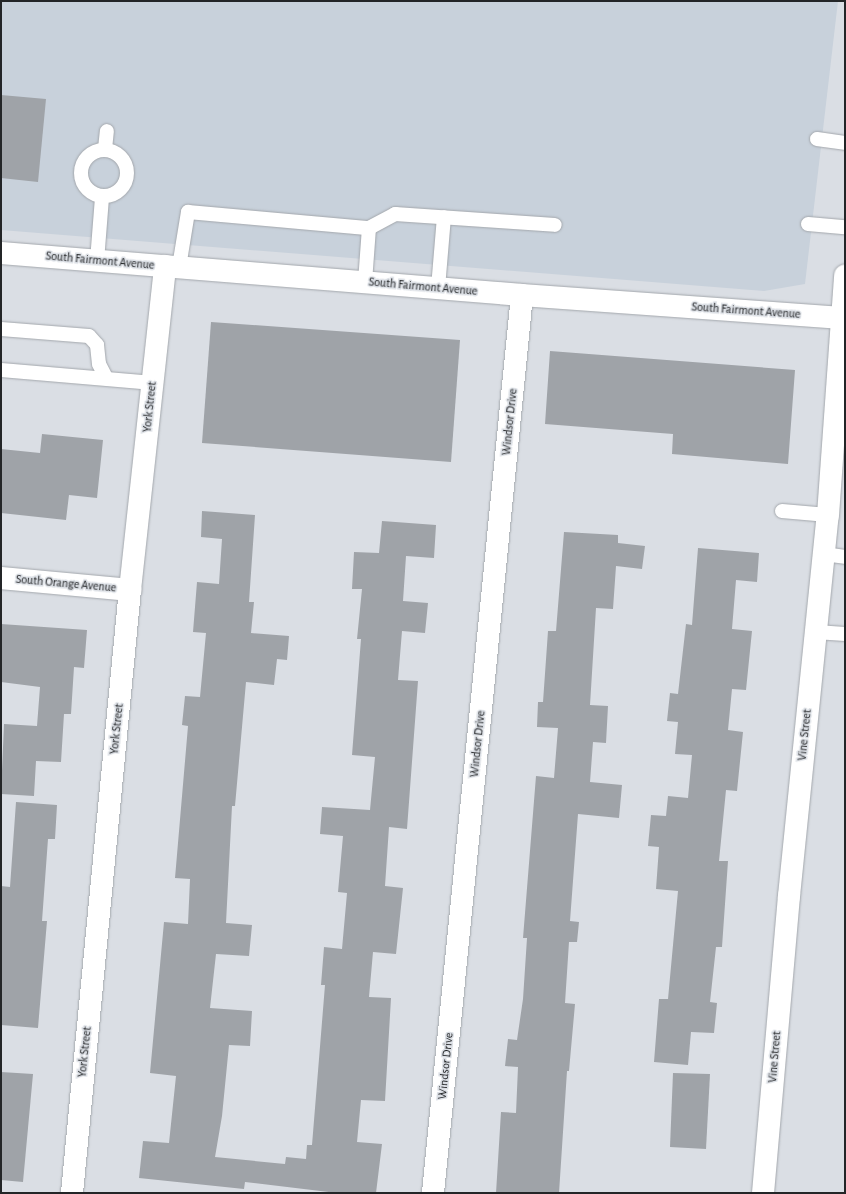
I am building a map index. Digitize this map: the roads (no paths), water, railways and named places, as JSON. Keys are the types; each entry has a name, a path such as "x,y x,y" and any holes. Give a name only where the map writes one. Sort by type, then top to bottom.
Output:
{"street":[{"name":"South Fairmont Avenue","path":"1,253 522,295 843,318"},
{"name":"York Street","path":"72,1193 130,590 153,383 172,267"},
{"name":"Vine Street","path":"763,1193 788,896 816,632 835,555 828,515 845,276"},
{"name":"Windsor Drive","path":"433,1193 522,295"},
{"name":"South Orange Avenue","path":"1,578 130,590"}],"lane":[{"path":"105,150 107,131"},
{"path":"817,139 845,143"},
{"path":"105,150 121,158 127,175 119,191 111,196 102,196 86,189 80,172 88,155 105,150"},
{"path":"97,261 102,196"},
{"path":"172,267 188,212 369,228 395,214 555,225"},
{"path":"438,288 444,217"},
{"path":"808,224 845,227"},
{"path":"365,282 369,228"},
{"path":"1,329 89,336 97,345 99,364 106,378"},
{"path":"1,370 153,383"},
{"path":"782,511 828,515"},
{"path":"816,632 845,634"}]}
